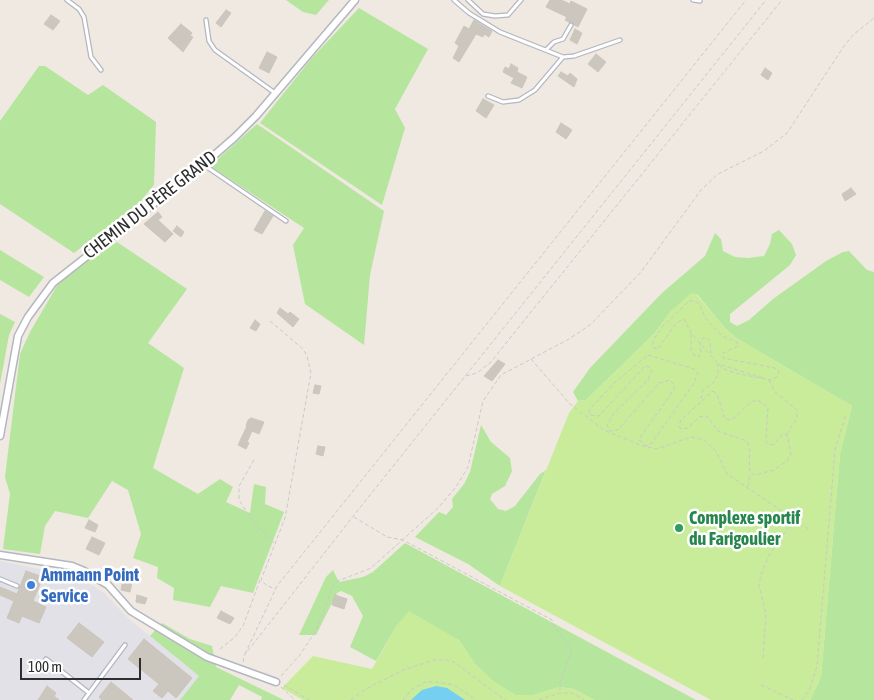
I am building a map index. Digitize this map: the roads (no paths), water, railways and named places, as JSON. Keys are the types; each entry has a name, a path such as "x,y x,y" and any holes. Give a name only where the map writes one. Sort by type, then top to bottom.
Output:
{"street":[{"name":"CHEMIN DU PÈRE GRAND","path":"0,436 18,336 44,294 63,273 203,165 235,137 276,93 356,0"},
{"path":"0,555 72,566 97,577 118,594 131,611 159,630 219,663 276,682"}],"lane":[{"path":"67,0 79,9 84,17 91,56 101,70"},
{"path":"454,0 469,13 500,32 528,44 547,49 563,57 574,56 620,40"},
{"path":"468,0 483,14 495,16 508,15 521,0"},
{"path":"693,0 700,1"},
{"path":"206,20 208,41 215,50 276,93"},
{"path":"547,49 554,42 563,39 571,25"},
{"path":"488,96 503,102 518,100 535,90 563,57"},
{"path":"203,165 286,221"},
{"path":"0,579 18,586"},
{"path":"84,700 125,645"},
{"path":"46,659 89,694"}],"water":[{"path":"436,686 447,688 465,700 411,700 422,690"}],"place":[{"name":"Complexe sportif du Farigoulier","path":"679,528"},
{"name":"Ammann Point Service","path":"31,585"}]}
